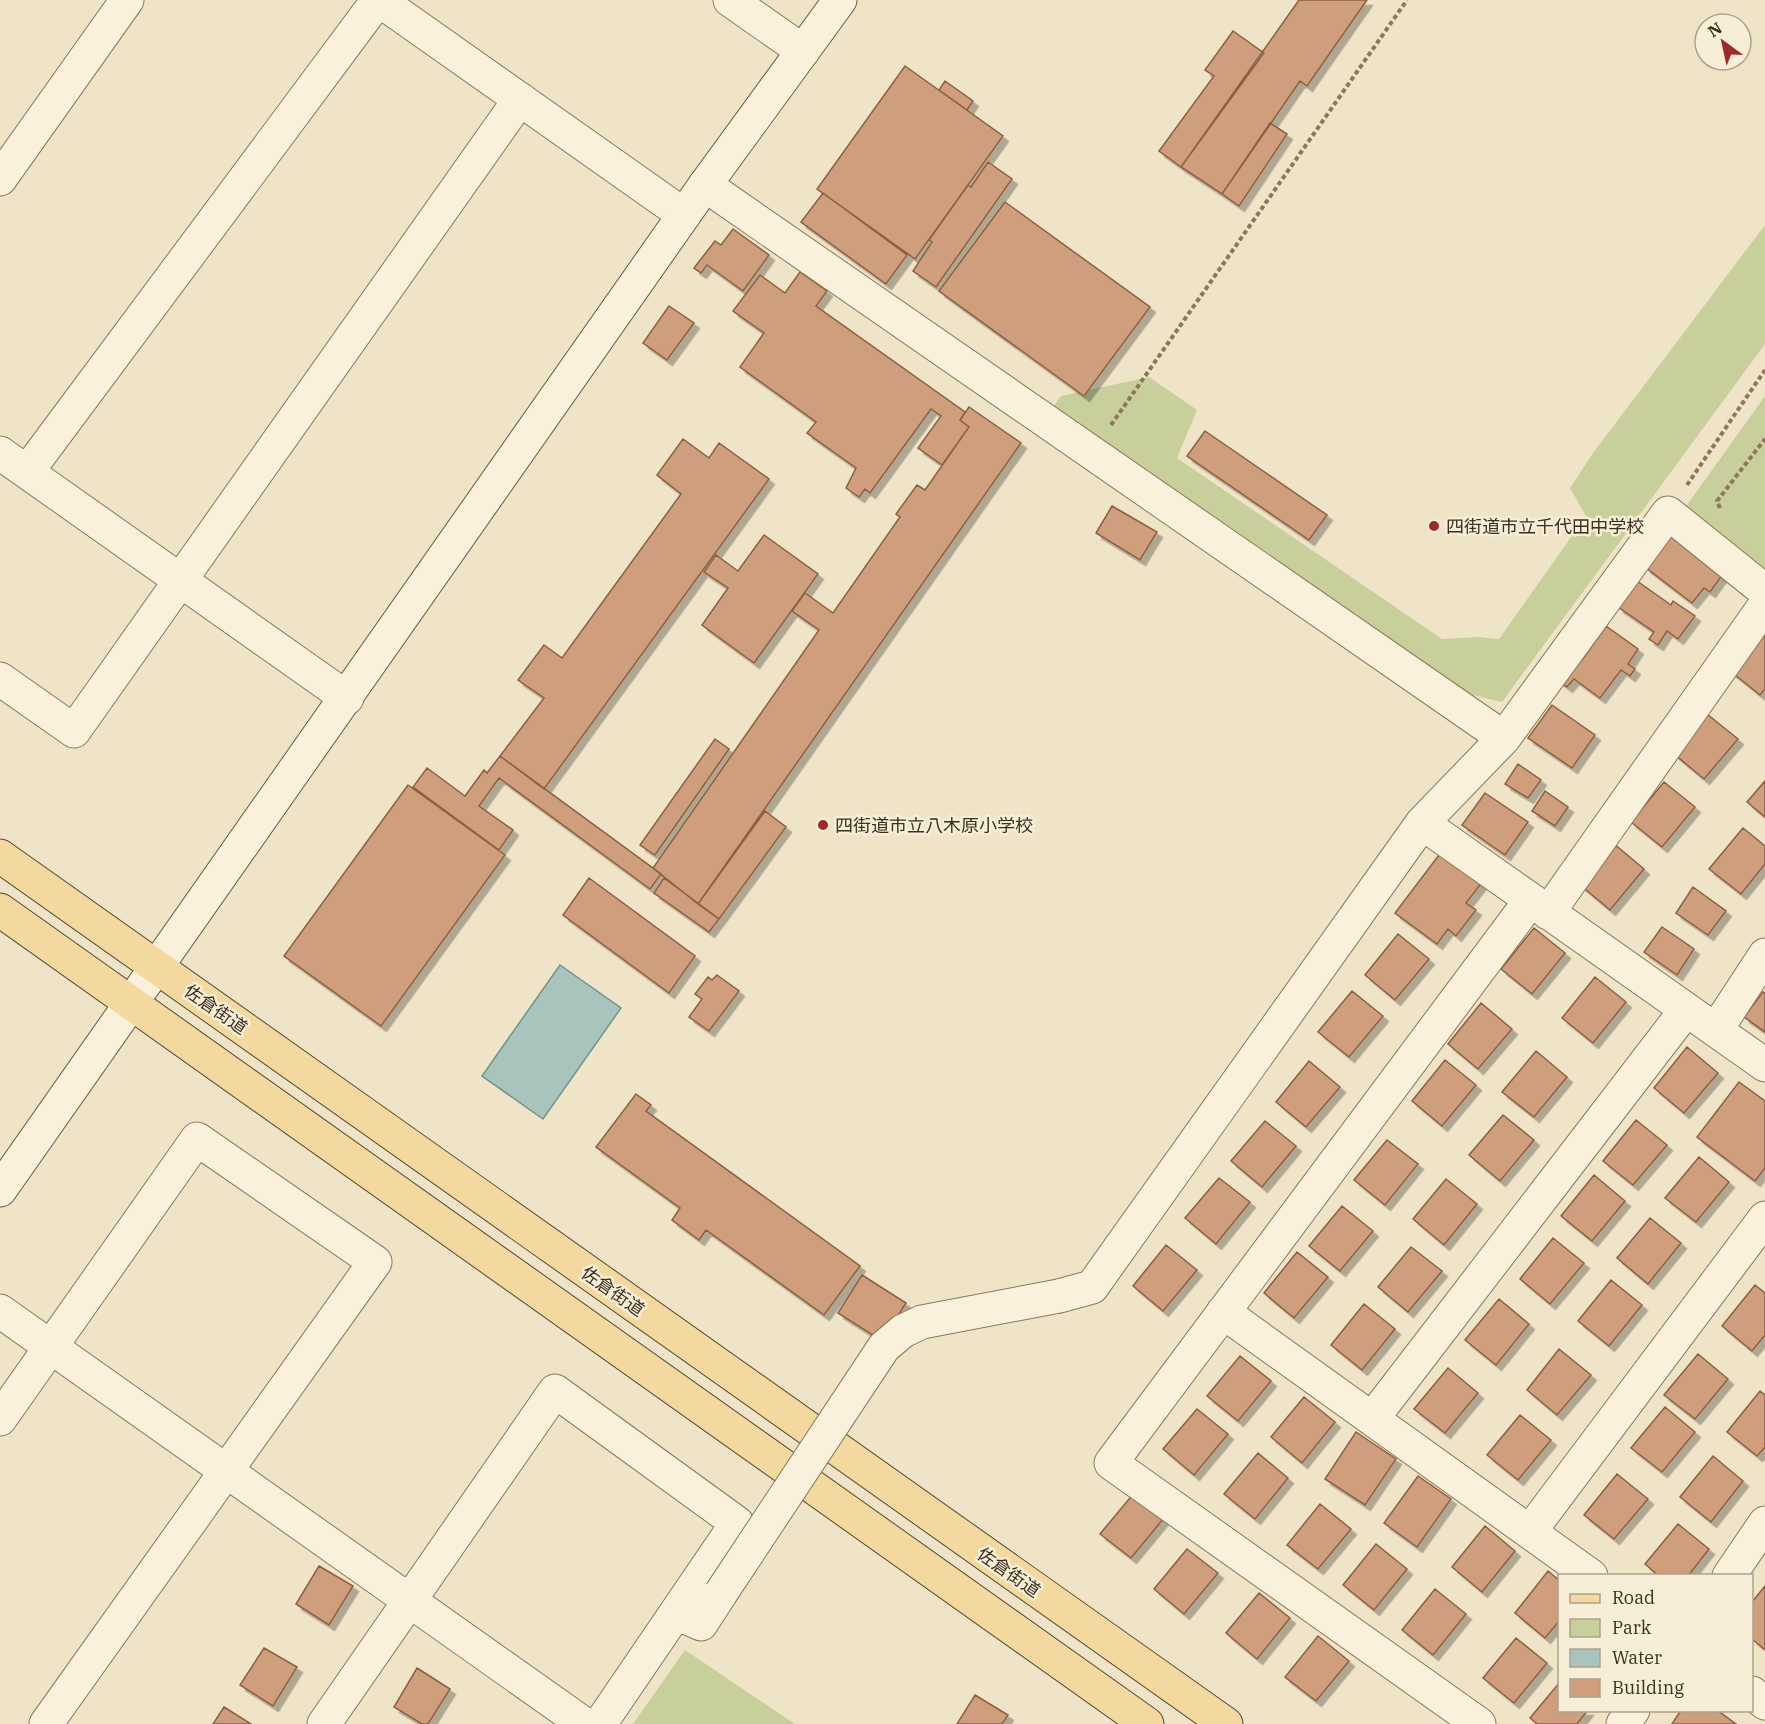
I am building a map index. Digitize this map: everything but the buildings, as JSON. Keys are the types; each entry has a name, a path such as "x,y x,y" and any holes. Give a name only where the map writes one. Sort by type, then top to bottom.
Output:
{"main road":[{"name":"佐倉街道","path":"0,856 1226,1724"},
{"path":"0,910 1147,1724"}],"street":[{"path":"0,179 127,0"},
{"path":"27,472 379,0 684,215"},
{"path":"730,0 803,51"},
{"path":"0,1190 705,185 840,0"},
{"path":"0,679 74,731 520,99"},
{"path":"705,185 1504,738"},
{"path":"0,453 347,698"},
{"path":"676,1613 701,1624 884,1347 903,1330 922,1322 1059,1296 1092,1287 1422,823 1504,738 1668,513 1765,591"},
{"path":"1479,1724 1111,1463 1223,1312 1539,907 1765,605"},
{"path":"1422,823 1765,1065"},
{"path":"1716,1030 1765,955"},
{"path":"1372,1419 1686,1010"},
{"path":"0,1419 197,1139 375,1262 46,1724"},
{"path":"1530,1530 1765,1218"},
{"path":"0,1311 584,1724"},
{"path":"1223,1312 1590,1574"},
{"path":"324,1724 555,1391 737,1523 600,1724"},
{"path":"1730,1574 1765,1523"},
{"path":"1753,1694 1765,1703"}],"path":[{"path":"1091,453 1407,0"},
{"path":"1668,513 1765,369"},
{"path":"1722,514 1717,501 1765,439"}],"green space":[{"path":"1765,225 1765,344 1502,702 1460,692 1051,410 1061,396 1149,377 1197,410 1177,458 1442,639 1478,637 1499,639 1586,516 1570,488 1593,453"},
{"path":"1765,396 1765,569 1682,512"},
{"path":"685,1650 795,1724 633,1724"}],"water":[{"path":"560,965 621,1008 543,1119 482,1076"}],"place":[{"name":"四街道市立千代田中学校","path":"1434,526"},
{"name":"四街道市立八木原小学校","path":"823,825"}]}
